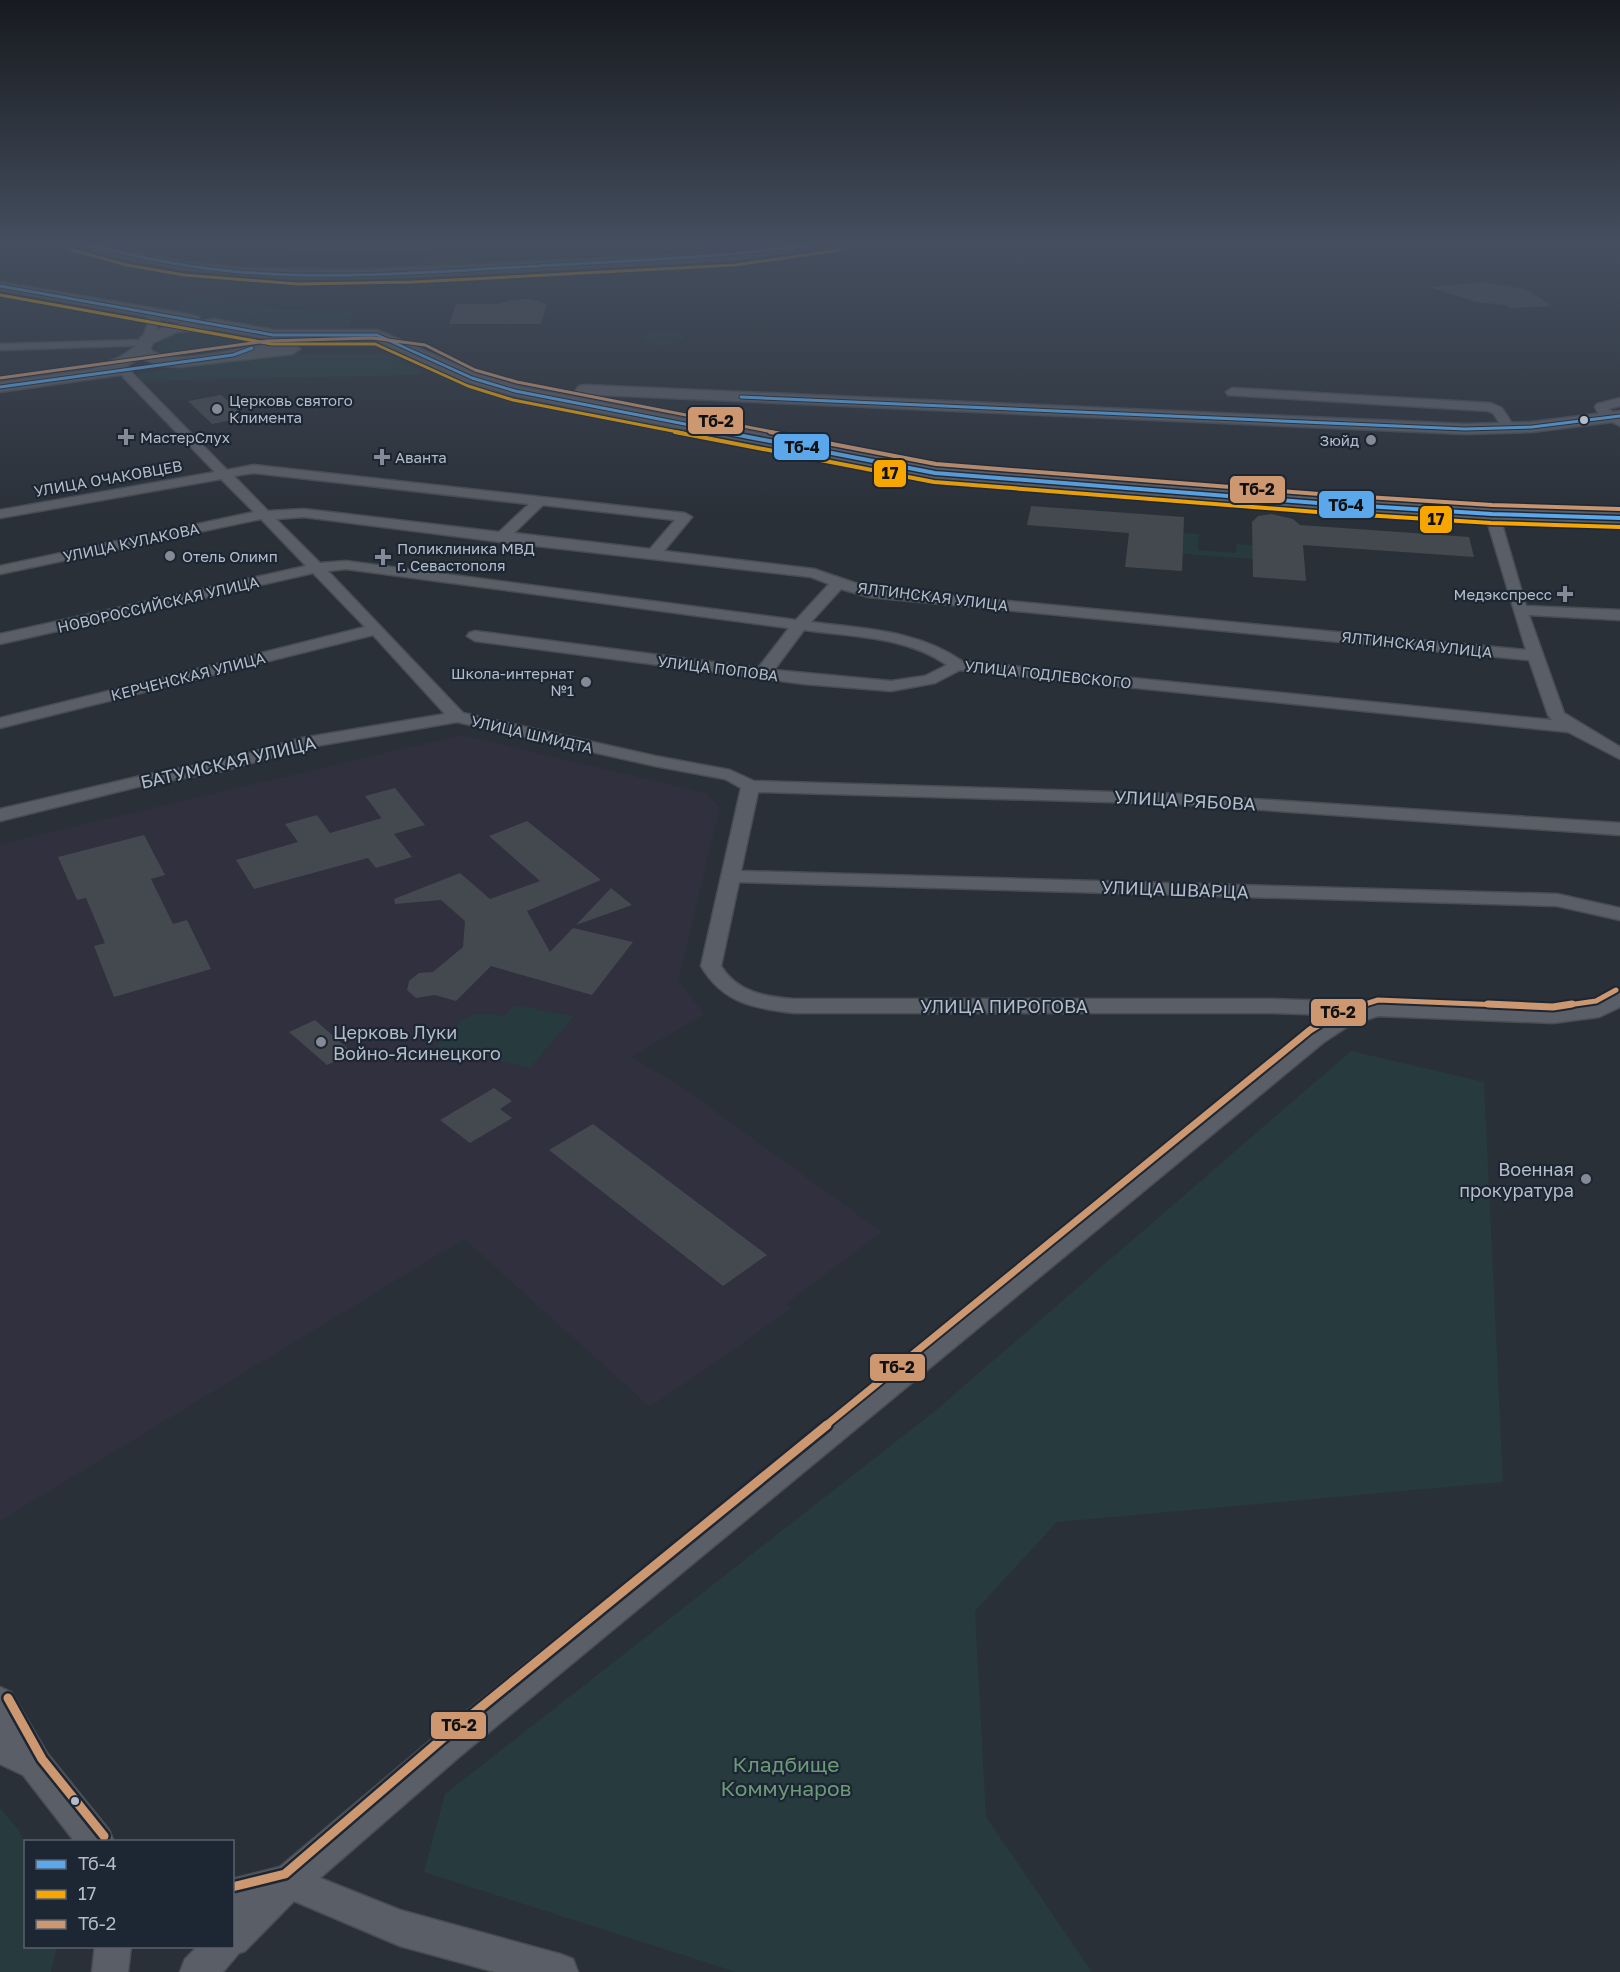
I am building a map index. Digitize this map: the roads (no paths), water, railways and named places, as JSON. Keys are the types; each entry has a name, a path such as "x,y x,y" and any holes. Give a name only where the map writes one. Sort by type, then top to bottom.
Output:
{"main road":[{"path":"99,372 120,363 144,344 165,333"},
{"path":"233,355 249,350 258,343 260,339 254,333"},
{"path":"260,333 377,335 472,378 515,391 935,473 1318,503 1492,514 1620,518"},
{"path":"144,344 144,355 152,359 184,362"},
{"path":"0,387 268,350 372,347 423,354"},
{"path":"472,378 518,386 614,392 1453,428 1509,428 1617,418"}],"street":[{"path":"0,347 144,344 149,333"},
{"name":"УЛИЦА ШМИДТА","path":"126,370 128,376 376,629 457,717 730,776 750,786"},
{"path":"1232,392 1491,407 1498,411 1509,428"},
{"path":"1617,418 1604,413 1601,407 1620,402"},
{"name":"УЛИЦА ОЧАКОВЦЕВ","path":"0,514 253,469 685,517 654,554"},
{"path":"501,538 541,500"},
{"name":"ЯЛТИНСКАЯ УЛИЦА","path":"262,515 304,513 501,538 814,573 869,592 1536,656"},
{"path":"1492,514 1520,610 1556,715 1572,727 1620,754"},
{"name":"УЛИЦА КУЛАКОВА","path":"0,570 262,515"},
{"name":"УЛИЦА ГОДЛЕВСКОГО","path":"316,568 346,565 906,639 939,652 958,664 1572,727"},
{"name":"НОВОРОССИЙСКАЯ УЛИЦА","path":"0,639 316,568"},
{"path":"763,673 800,625 838,583"},
{"path":"1520,610 1620,615"},
{"name":"КЕРЧЕНСКАЯ УЛИЦА","path":"0,723 376,629"},
{"name":"УЛИЦА ПОПОВА","path":"475,636 763,673 891,686 929,680 958,664"},
{"name":"БАТУМСКАЯ УЛИЦА","path":"0,815 145,780 223,766 302,744 457,717"},
{"path":"729,876 750,786"},
{"name":"УЛИЦА РЯБОВА","path":"750,786 1178,799 1620,830"},
{"name":"УЛИЦА ШВАРЦА","path":"729,876 1557,900 1620,914"},
{"name":"УЛИЦА ПИРОГОВА","path":"729,876 711,966 717,979 738,995 794,1006 1272,1006 1552,1016 1599,1010 1620,998"},
{"name":"УЛИЦА ПИРОГОВА","path":"1272,1006 1311,1020 1316,1037"},
{"path":"234,1936 289,1882 448,1746 1316,1037 1342,1020 1380,1009"},
{"path":"0,1702 35,1764 95,1840"},
{"path":"0,1748 35,1764"},
{"path":"234,1896 289,1882 400,1928 560,1972"},
{"path":"110,1972 113,1948"},
{"path":"198,1972 223,1948"}],"place":[{"name":"Церковь святого Климента","path":"217,409"},
{"name":"МастерСлух","path":"126,437"},
{"name":"Зюйд","path":"1371,440"},
{"name":"Аванта","path":"382,457"},
{"name":"Отель Олимп","path":"170,556"},
{"name":"Поликлиника МВД г. Севастополя","path":"383,557"},
{"name":"Медэкспресс","path":"1565,594"},
{"name":"Школа-интернат №1","path":"586,682"},
{"name":"Церковь Луки Войно-Ясинецкого","path":"321,1042"},
{"name":"Военная прокуратура","path":"1586,1179"}],"park label":[{"name":"Кладбище Коммунаров","path":"786,1776"}]}
